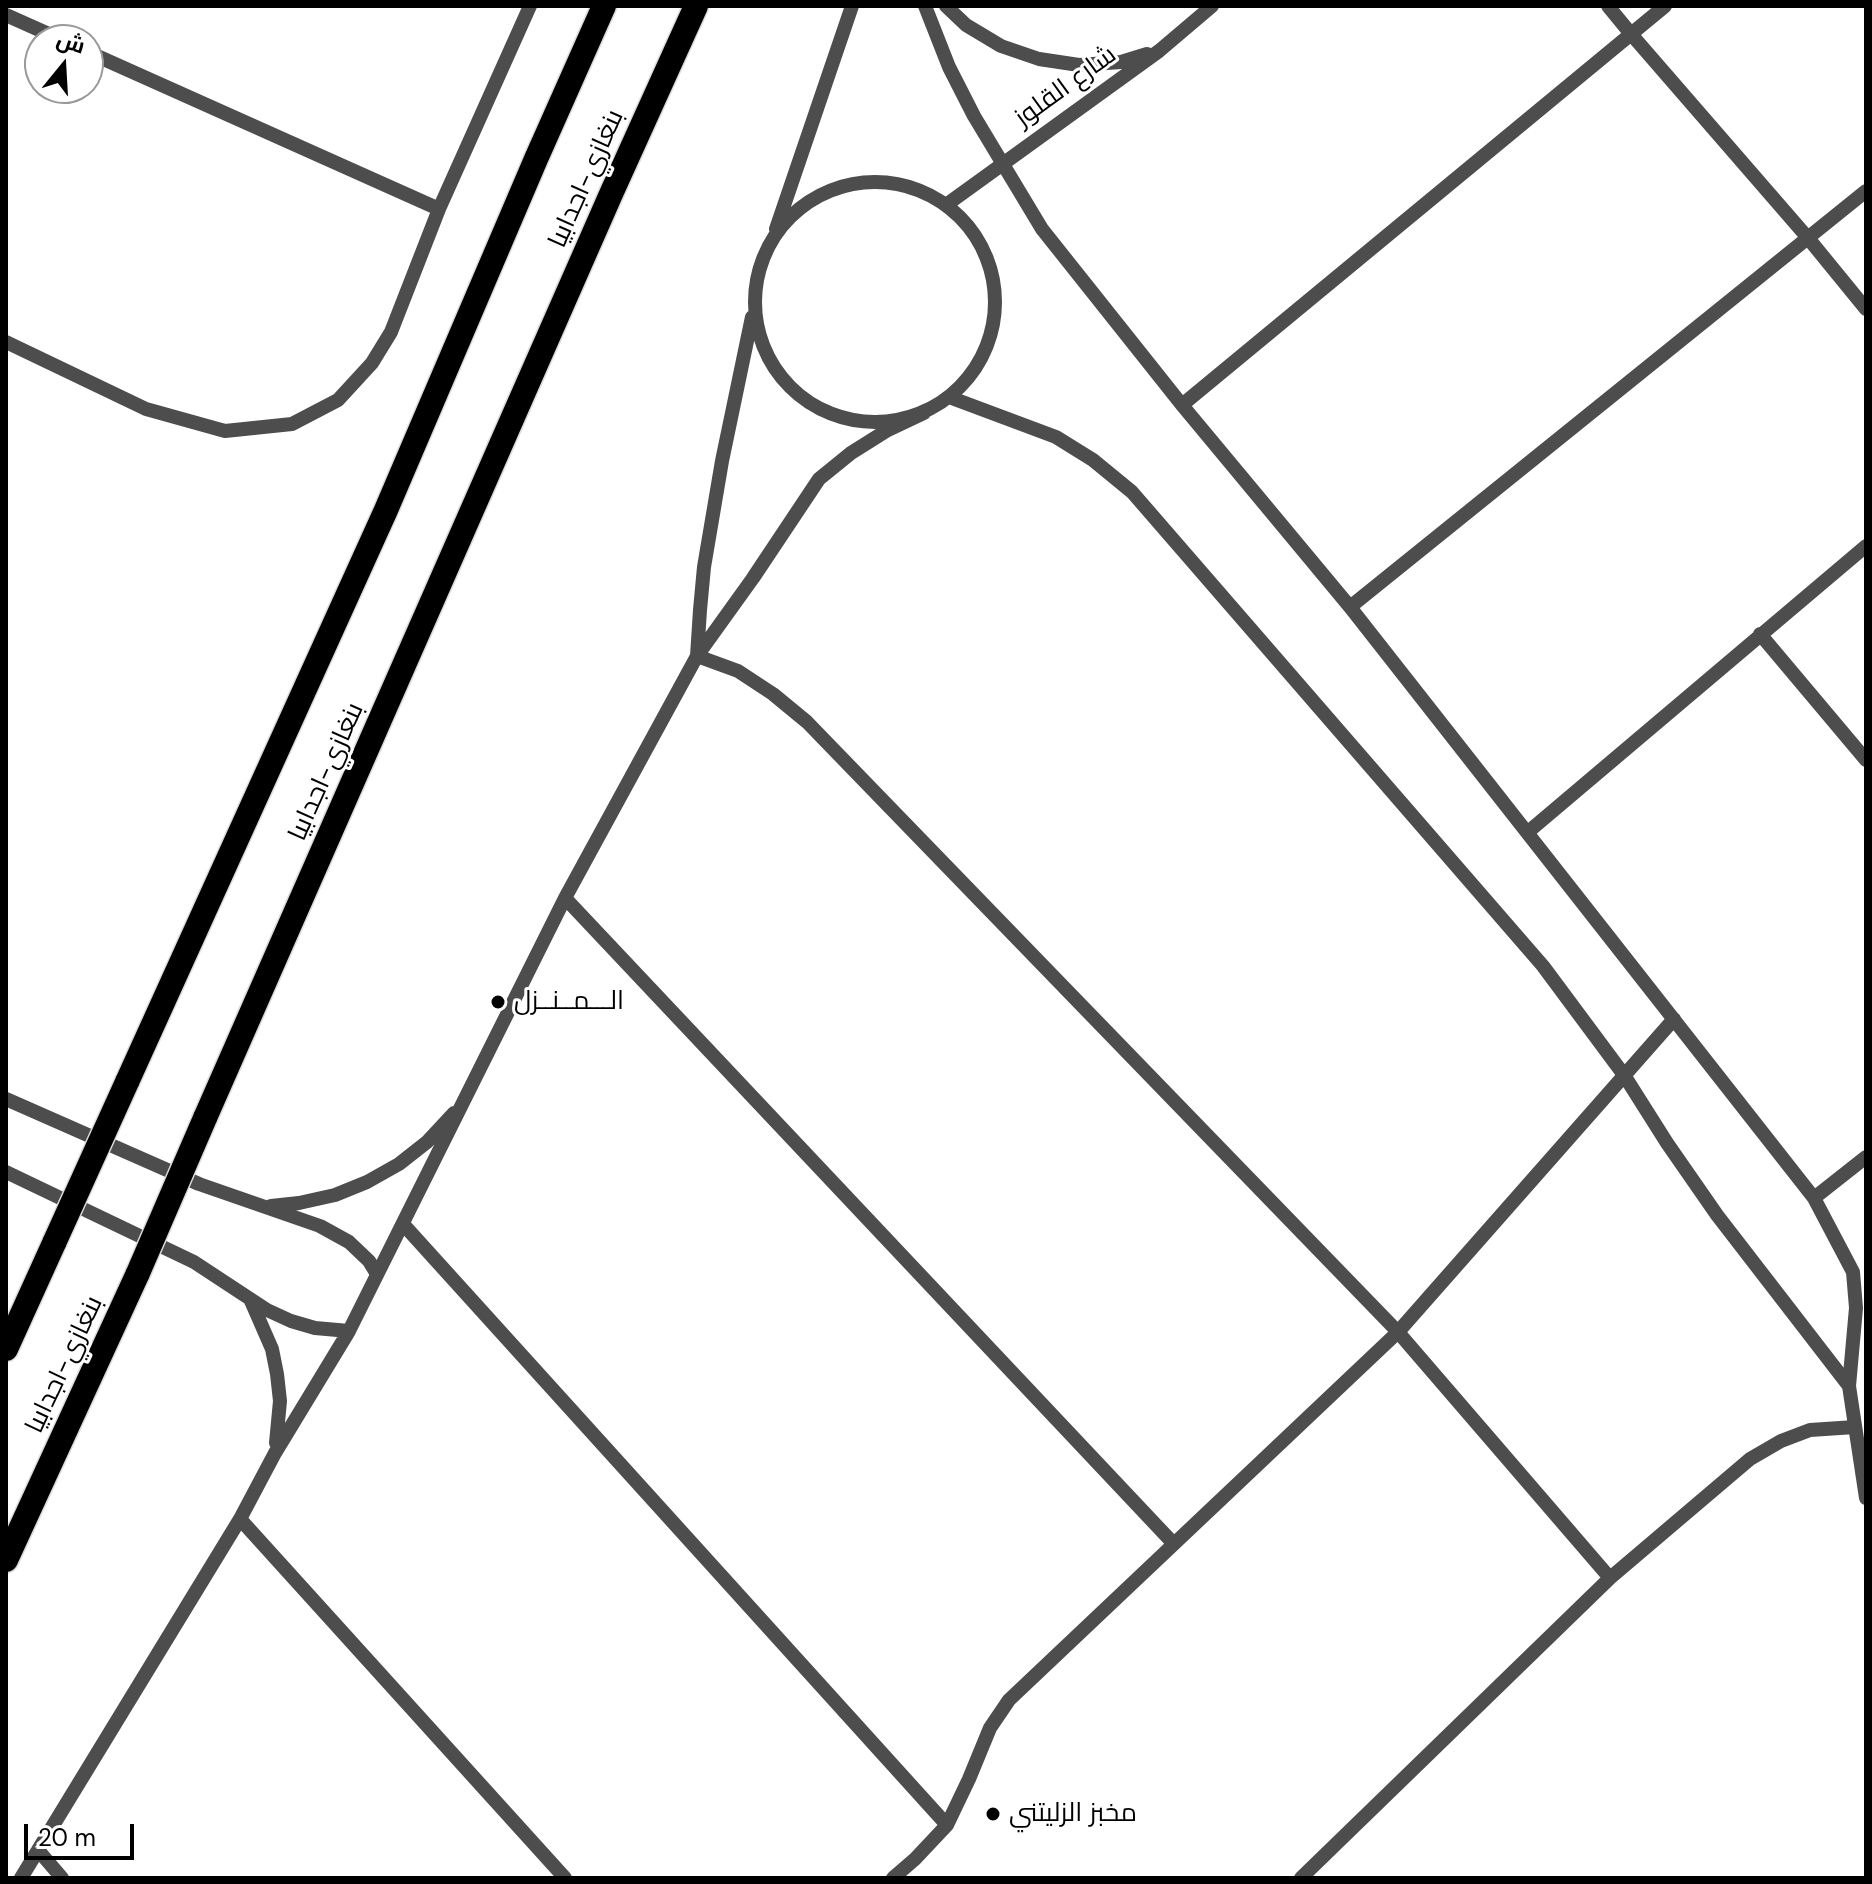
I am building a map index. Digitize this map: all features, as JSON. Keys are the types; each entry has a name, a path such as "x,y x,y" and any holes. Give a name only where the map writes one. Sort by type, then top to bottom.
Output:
{"highway":[{"name":"بنغازي-اجدابيا","path":"6,1349 386,510 604,6"},
{"name":"بنغازي-اجدابيا","path":"6,1560 138,1273 696,6"}],"street":[{"path":"6,342 146,409 225,431 292,424 338,400 372,363 391,332 439,209 530,6"},
{"path":"697,656 704,567 722,461 755,305 756,281 852,6"},
{"path":"925,6 949,67 974,116 1042,229 1182,405 1350,607 1814,1198 1853,1272 1866,1284"},
{"path":"946,6 966,25 1001,46 1039,59 1079,65 1121,62 1159,51"},
{"name":"شارع القلوز","path":"946,205 1159,51 1212,6"},
{"path":"1608,6 1866,309"},
{"path":"1182,405 1665,6"},
{"path":"6,15 26,24"},
{"path":"104,59 439,209"},
{"path":"21,1878 240,1519 275,1453 349,1331 565,898 697,656 819,479 851,453 949,397 972,375 987,347 995,317 995,285 986,254 969,227 946,205 921,191 895,184 866,182 839,187 813,199 791,216 773,237"},
{"path":"1350,607 1866,191"},
{"path":"755,305 759,334 770,361 788,384 811,403 837,416 866,422 895,421 924,413"},
{"path":"949,397 1056,437 1093,460 1132,492 1543,966 1624,1075 1717,1215 1849,1386"},
{"path":"1528,832 1866,546"},
{"path":"1760,634 1866,760"},
{"path":"697,656 738,671 807,722 1398,1332 1610,1578"},
{"path":"565,898 1173,1543"},
{"path":"893,1878 947,1825 990,1728 1009,1700 1398,1332 1674,1019"},
{"path":"264,1207 335,1195 399,1164 427,1142 451,1116 472,1086"},
{"path":"6,1099 199,1184 320,1226 360,1252 377,1274"},
{"path":"1814,1198 1866,1157"},
{"path":"6,1172 194,1262 267,1310 315,1328 349,1331"},
{"path":"403,1224 947,1825"},
{"path":"1853,1272 1856,1308 1849,1386 1866,1498"},
{"path":"251,1301 272,1349 277,1374 280,1401 275,1453"},
{"path":"1301,1878 1610,1578 1750,1459 1781,1441 1810,1430 1855,1427"},
{"path":"240,1519 565,1878"},
{"path":"38,1850 62,1878"}],"place":[{"name":"الـــمــنــزل","path":"498,1002"},
{"name":"مخبز الزليتني","path":"993,1814"}]}
